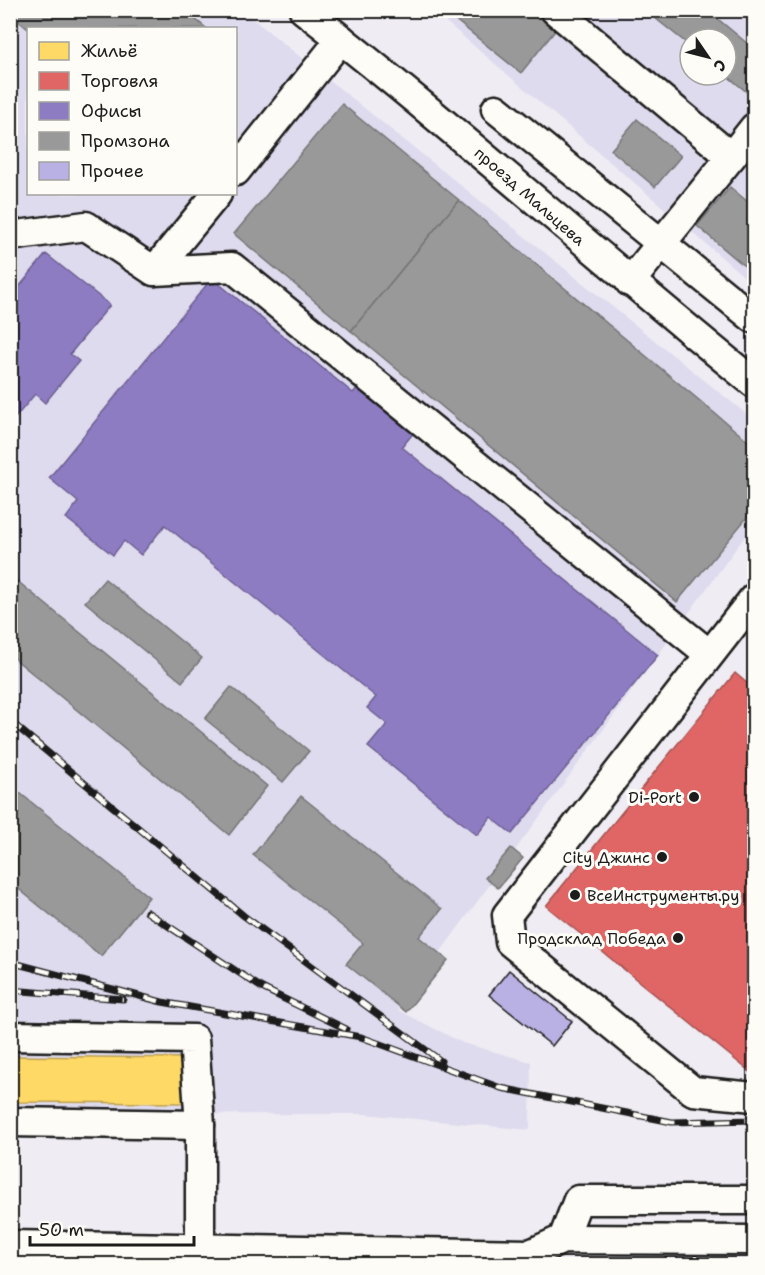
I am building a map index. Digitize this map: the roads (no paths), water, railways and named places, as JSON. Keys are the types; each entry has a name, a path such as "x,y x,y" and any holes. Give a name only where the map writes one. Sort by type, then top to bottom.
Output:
{"street":[{"name":"проезд Мальцева","path":"304,10 399,84 630,282 754,383"},
{"path":"555,10 731,157"},
{"path":"237,170 341,39"},
{"path":"496,109 753,318"},
{"path":"630,282 754,128"},
{"path":"154,271 216,195"},
{"path":"10,236 86,226 154,271 232,267 709,654"},
{"path":"754,598 507,915 510,942 693,1091 754,1097"},
{"path":"10,1036 194,1040 200,1125 200,1249"},
{"path":"10,1122 200,1125"},
{"path":"563,1239 578,1200 754,1200"},
{"path":"26,1252 200,1249 530,1259 563,1239 754,1240"}],"railway":[{"path":"10,721 244,916 441,1061"},
{"path":"147,912 262,988 346,1029"},
{"path":"10,962 162,1002 361,1037 501,1088 672,1122 754,1120"},
{"path":"10,990 123,999"}],"place":[{"name":"Di-Port","path":"694,797"},
{"name":"City Джинс","path":"662,857"},
{"name":"ВсеИнструменты.ру","path":"575,895"},
{"name":"Продсклад Победа","path":"678,938"}]}
